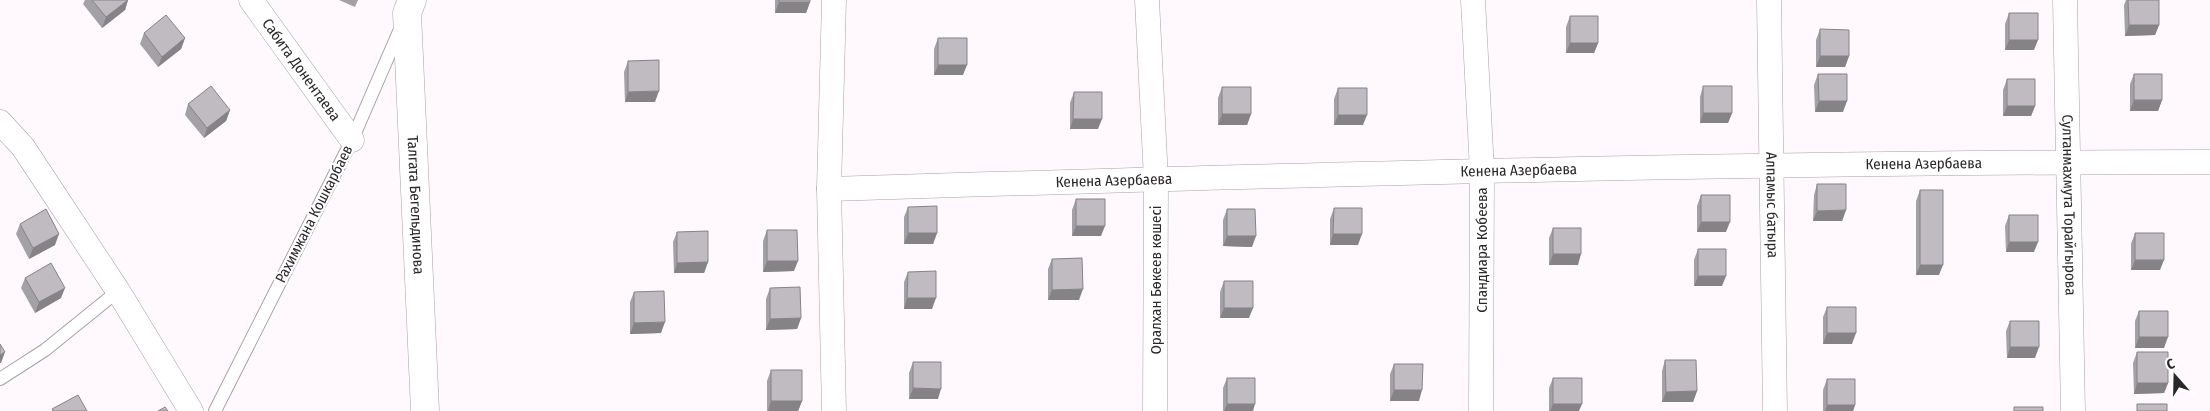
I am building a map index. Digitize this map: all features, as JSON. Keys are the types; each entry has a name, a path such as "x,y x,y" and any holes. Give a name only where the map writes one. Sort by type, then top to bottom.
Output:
{"street":[{"name":"Сабита Донентаева","path":"251,0 352,140"},
{"path":"834,0 829,189 834,411"},
{"name":"Оралхан Бөкеев көшесі","path":"1147,0 1156,179 1155,411"},
{"name":"Спандиара Кобеева","path":"1473,0 1482,170 1482,411"},
{"name":"Алпамыс батыра","path":"1769,0 1775,411"},
{"name":"Султанмахмута Торайгырова","path":"2065,0 2073,411"},
{"name":"Талгата Бегельдинова","path":"410,6 425,411"},
{"path":"0,122 23,147 118,290 191,411"},
{"name":"Кенена Азербаева","path":"829,189 1482,170 1772,165 2210,162"}],"lane":[{"name":"Рахимжана Кошкарбаев","path":"214,411 352,140 410,6"},
{"path":"0,379 44,350 118,290"}],"building":[{"path":"92,0 128,0 106,17"},
{"path":"779,0 810,0 810,2 779,2"},
{"path":"2128,0 2159,0 2159,25 2129,25"},
{"path":"2009,13 2038,13 2038,40 2009,40"},
{"path":"166,15 185,38 162,57 144,33"},
{"path":"1570,16 1598,16 1598,43 1570,43"},
{"path":"1820,29 1849,30 1849,56 1820,56"},
{"path":"938,38 967,38 967,65 938,65"},
{"path":"659,60 659,91 628,92 628,61"},
{"path":"1818,74 1847,74 1847,101 1819,101"},
{"path":"2134,74 2162,74 2162,100 2134,100"},
{"path":"2007,79 2035,79 2035,106 2007,106"},
{"path":"211,86 230,110 207,128 188,104"},
{"path":"1703,86 1732,86 1732,113 1703,113"},
{"path":"1222,87 1251,87 1251,114 1222,114"},
{"path":"1338,88 1367,88 1367,115 1338,115"},
{"path":"1074,92 1102,92 1102,119 1073,119"},
{"path":"1817,184 1846,184 1846,210 1817,211"},
{"path":"1920,190 1943,190 1943,265 1920,265"},
{"path":"1701,195 1730,195 1730,222 1701,222"},
{"path":"1076,199 1105,199 1105,226 1076,226"},
{"path":"937,206 937,233 908,233 908,207"},
{"path":"1334,208 1362,208 1362,234 1333,234"},
{"path":"46,209 59,234 33,248 20,224"},
{"path":"1227,209 1255,209 1256,236 1227,236"},
{"path":"2009,215 2038,215 2038,242 2009,242"},
{"path":"1553,228 1581,228 1581,254 1553,254"},
{"path":"767,230 797,230 798,261 767,261"},
{"path":"708,231 708,262 677,263 677,232"},
{"path":"2135,233 2164,233 2164,260 2135,260"},
{"path":"1698,249 1726,249 1726,276 1698,276"},
{"path":"1082,258 1083,289 1052,290 1052,259"},
{"path":"51,263 65,288 39,302 25,278"},
{"path":"936,271 936,298 907,298 908,272"},
{"path":"1224,281 1253,281 1253,308 1224,308"},
{"path":"800,287 801,318 770,319 770,288"},
{"path":"664,291 665,322 634,323 634,292"},
{"path":"1827,307 1856,307 1856,333 1827,333"},
{"path":"2139,311 2168,311 2168,337 2139,337"},
{"path":"2010,321 2039,321 2039,347 2010,347"},
{"path":"0,344 5,352 0,355"},
{"path":"2137,352 2168,352 2168,383 2137,383"},
{"path":"1665,360 1696,360 1697,391 1666,392"},
{"path":"913,362 941,362 941,389 913,388"},
{"path":"1394,364 1423,364 1422,390 1394,390"},
{"path":"771,370 802,370 802,401 771,401"},
{"path":"1227,378 1255,378 1255,404 1227,404"},
{"path":"1553,378 1582,378 1582,404 1553,404"},
{"path":"1827,379 1855,379 1855,405 1827,405"},
{"path":"78,395 87,411 53,411 52,409"},
{"path":"2137,404 2167,404 2167,411 2137,411"},
{"path":"165,407 168,411 158,411"},
{"path":"2014,407 2043,407 2043,411 2014,411"}]}
